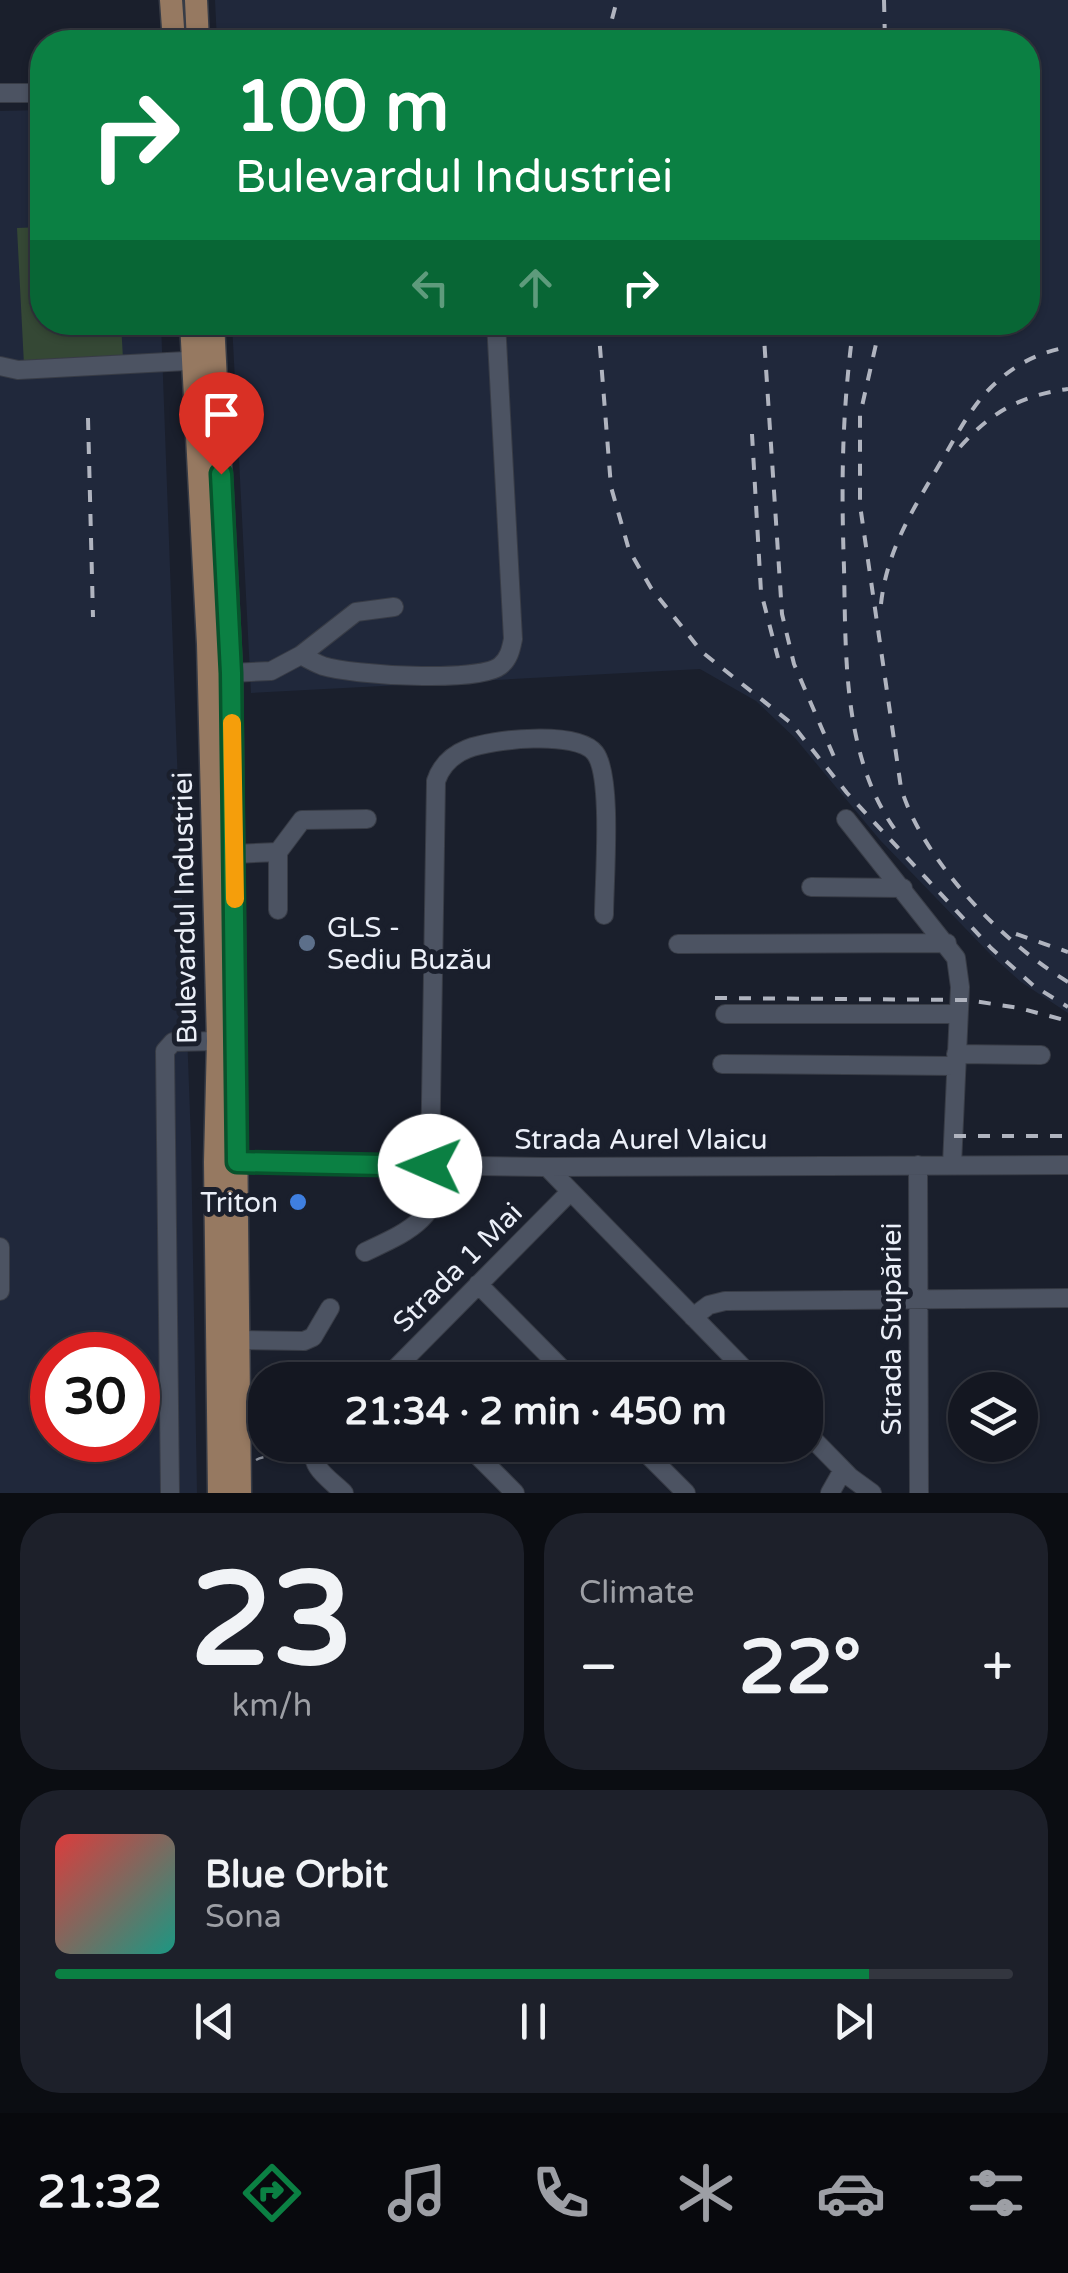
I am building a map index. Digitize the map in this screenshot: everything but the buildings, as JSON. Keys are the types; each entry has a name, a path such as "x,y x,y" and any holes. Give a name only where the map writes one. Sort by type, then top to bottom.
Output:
{"main road":[{"path":"172,0 173,30"},
{"path":"196,0 197,30"},
{"name":"Bulevardul Industriei","path":"195,335 204,360 231,673 234,854 219,1493"},
{"name":"Bulevardul Industriei","path":"210,335 204,360 218,1041 238,1340 240,1493"}],"street":[{"path":"0,94 30,93"},
{"path":"302,655 324,666 416,676 477,674 499,668 510,656 514,638 497,335"},
{"path":"0,366 18,370 204,360"},
{"path":"231,673 271,671 302,655 356,612 394,607"},
{"path":"321,637 324,666"},
{"path":"365,1252 419,1224 440,1187 436,1166 436,782 448,761 466,750 494,742 555,739 580,743 595,752 604,774 604,915"},
{"path":"846,818 947,942 960,972 952,1165"},
{"path":"278,910 278,852 302,820 367,819"},
{"path":"234,854 278,852"},
{"path":"811,887 903,888"},
{"path":"678,944 947,942"},
{"path":"725,1014 957,1014"},
{"path":"170,1493 165,1050 173,1042 218,1041"},
{"path":"722,1064 1041,1055"},
{"name":"Strada Aurel Vlaicu","path":"226,1162 547,1168 1068,1165"},
{"name":"Strada Stupăriei","path":"918,1165 919,1493"},
{"path":"547,1168 738,1362"},
{"name":"Strada 1 Mai","path":"407,1362 569,1193"},
{"path":"0,1248 0,1291"},
{"path":"478,1284 555,1362"},
{"path":"693,1316 708,1305 725,1301 1068,1298"},
{"path":"238,1340 313,1338 330,1308"},
{"path":"823,1449 872,1493"},
{"path":"316,1462 344,1493"},
{"path":"484,1462 515,1493"},
{"path":"655,1462 686,1493"},
{"path":"830,1493 843,1470"}],"path":[{"path":"240,1458 248,1459"}],"shaded area":[{"path":"215,0 1068,0 1068,1013 1021,982 992,956 880,840 795,738 756,701 700,669 251,693 233,335 1040,335 1040,30 216,30"},
{"path":"30,110 30,335 161,335 191,1141 197,1493 0,1493 0,111"}],"green space":[{"path":"30,227 30,335 122,335 123,359 24,365 17,228"}],"railway":[{"path":"609,30 617,0"},
{"path":"884,0 885,30"},
{"path":"599,335 611,487 629,550 651,588 702,652 791,723 847,793 991,948 1034,986 1068,1007"},
{"path":"764,335 782,614 794,664 838,766"},
{"path":"853,335 843,475 847,672 857,741 867,774 880,806 899,835"},
{"path":"878,335 860,415 860,505 901,788 927,844 968,898 1018,946 1068,982"},
{"path":"881,604 890,563 905,526 975,406 1015,368 1068,347"},
{"path":"960,447 1008,407 1068,389"},
{"path":"88,418 93,617"},
{"path":"752,434 761,592 778,658"},
{"path":"1016,934 1068,952"},
{"path":"715,998 967,1000 1068,1021"},
{"path":"954,1136 1068,1136"}],"slow traffic":[{"path":"232,723 235,899"}],"place":[{"name":"GLS - Sediu Buzău","path":"307,943"},
{"name":"Triton","path":"298,1202"}],"route":[{"path":"221,474 231,673 237,1162 430,1166"}]}
